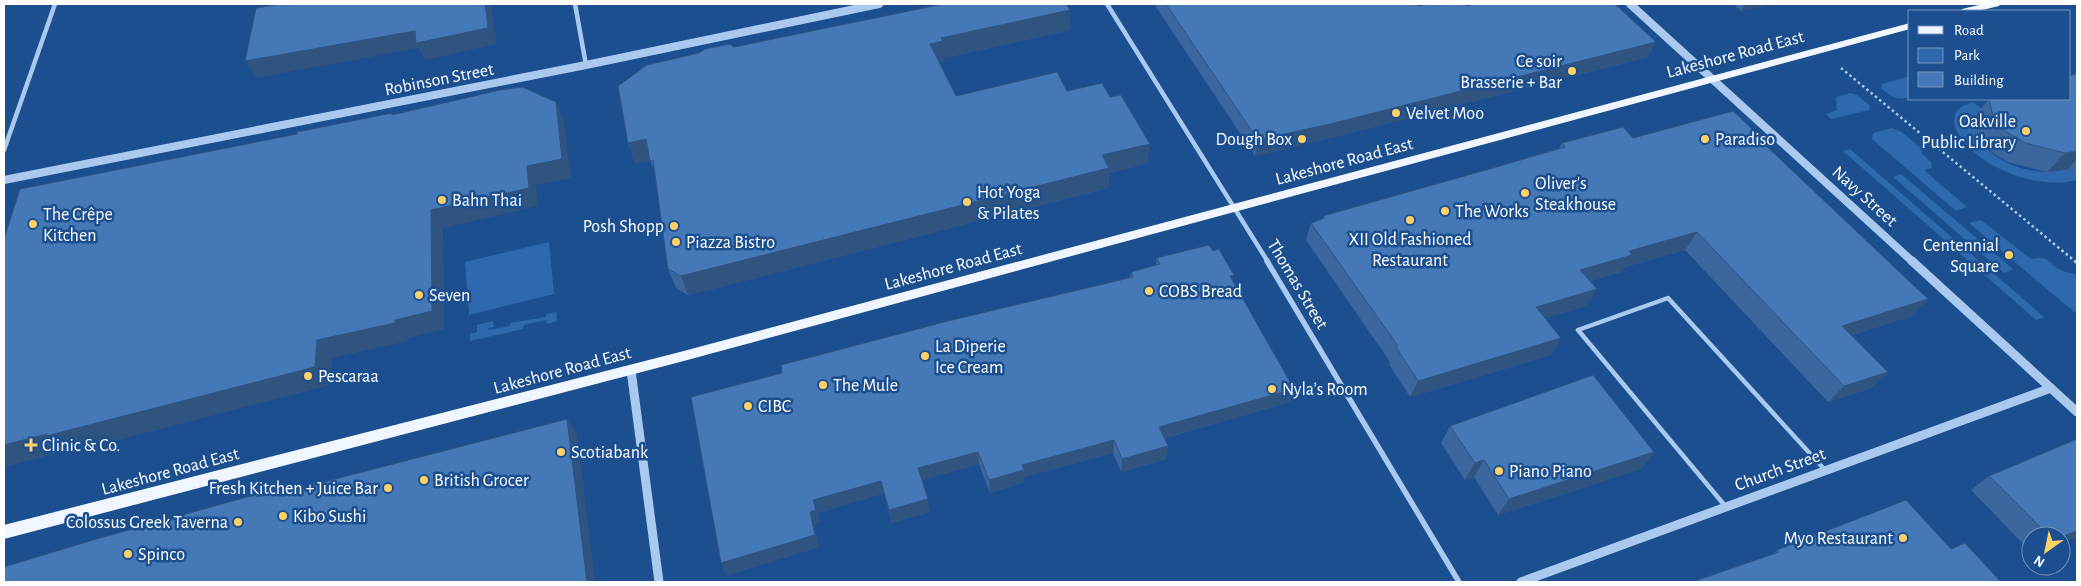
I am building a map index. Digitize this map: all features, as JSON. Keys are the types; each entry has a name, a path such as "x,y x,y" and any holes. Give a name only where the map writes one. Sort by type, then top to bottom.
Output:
{"main road":[{"path":"1970,10 1995,4"},
{"name":"Lakeshore Road East","path":"4,532 630,370 1908,27"}],"street":[{"path":"4,150 55,4"},
{"path":"576,4 586,65"},
{"name":"Robinson Street","path":"4,180 586,65 879,4"},
{"name":"Thomas Street","path":"1107,4 1153,74 1201,158 1235,208 1459,582"},
{"name":"Navy Street","path":"1630,4 2077,412"},
{"path":"630,370 659,582"},
{"name":"Church Street","path":"1521,582 2051,388"}],"lane":[{"path":"1726,506 1578,330 1668,298 1825,470"}],"path":[{"path":"1819,50 2077,263"}],"green space":[{"path":"1908,77 1908,97 1901,99 1888,94 1881,88 1882,84"},
{"path":"1851,93 1857,95 1870,106 1869,110 1831,119 1826,114 1837,110 1836,97"},
{"path":"1973,102 1988,114 1982,144 1990,152 2011,164 2033,171 2045,172 2068,169 2077,176 2077,180 2055,183 2023,178 2002,170 1983,159 1965,143 1958,134 1955,124 1955,115 1961,108"},
{"path":"1892,128 1902,132 1922,149 1921,153 1931,162 1932,168 1924,170 1967,207 1956,211 1872,139 1873,133"},
{"path":"1850,149 2044,317 2036,320 1843,151"},
{"path":"1901,174 2013,269 2004,273 1893,177"},
{"path":"1981,220 2031,259 2042,258 2048,260 2061,270 2077,276 2077,311 2074,312 1969,223"},
{"path":"549,242 554,294 469,315 465,262"},
{"path":"556,312 557,321 547,324 546,320 524,325 523,329 470,341 470,334 477,332 477,325 493,321 494,327 488,328 489,330 510,326 510,323 546,317 546,314"}],"building":[{"path":"281,4 485,4 488,28 416,43 415,31 245,61 256,8"},
{"path":"943,4 1066,4 1070,10 941,38 943,41 930,44 956,96 1057,72 1067,91 1102,83 1110,97 1121,95 1150,144 1102,155 1109,168 681,276 668,269 653,160 650,161 646,139 628,143 618,86 647,65 699,53 705,49 730,44 734,47"},
{"path":"1166,4 1416,4 1419,6 1428,4 1465,4 1466,6 1474,4 1615,4 1656,42 1330,124 1258,140"},
{"path":"2077,73 2077,151 2065,153 2025,143 2005,131 1993,116 1989,100 2071,100 2071,76"},
{"path":"522,87 556,102 562,159 527,166 529,188 431,210 432,311 395,320 395,323 317,340 315,367 4,445 4,239 20,189 297,134 297,132 392,113 392,115 500,90"},
{"path":"1733,111 1764,140 1761,141 1928,299 1842,326 1888,372 1844,386 1697,232 1629,251 1632,255 1580,270 1597,289 1536,307 1561,338 1418,381 1396,347 1398,346 1311,223 1325,218 1323,216 1565,147 1562,143 1623,127 1633,138"},
{"path":"1209,245 1213,251 1219,249 1234,275 1230,276 1294,389 1159,427 1168,446 1122,459 1114,440 1022,465 1024,470 989,480 978,452 918,468 928,499 889,510 881,481 813,500 816,510 810,512 815,535 721,563 691,397 782,373 781,365 948,321 1133,277 1131,272 1160,264 1156,258"},
{"path":"1593,375 1654,452 1509,499 1484,460 1475,463 1450,426"},
{"path":"567,419 587,582 4,582 4,567 93,540 286,486 285,492"},
{"path":"2077,439 2077,531 2071,533 2071,526 2039,526 1989,476"},
{"path":"1906,500 1951,549 1965,543 2001,582 1692,582 1779,552 1777,550"}],"place":[{"name":"Ce soir Brasserie + Bar","path":"1572,71"},
{"name":"Velvet Moo","path":"1396,113"},
{"name":"Oakville Public Library","path":"2026,131"},
{"name":"Dough Box","path":"1302,139"},
{"name":"Paradiso","path":"1705,139"},
{"name":"Oliver's Steakhouse","path":"1525,193"},
{"name":"Bahn Thai","path":"442,200"},
{"name":"Hot Yoga & Pilates","path":"967,202"},
{"name":"The Works","path":"1445,211"},
{"name":"XII Old Fashioned Restaurant","path":"1410,220"},
{"name":"The Crêpe Kitchen","path":"33,224"},
{"name":"Posh Shopp","path":"674,226"},
{"name":"Piazza Bistro","path":"676,242"},
{"name":"Centennial Square","path":"2009,255"},
{"name":"COBS Bread","path":"1149,291"},
{"name":"Seven","path":"419,295"},
{"name":"La Diperie Ice Cream","path":"925,356"},
{"name":"Pescaraa","path":"308,376"},
{"name":"The Mule","path":"823,385"},
{"name":"Nyla’s Room","path":"1272,389"},
{"name":"CIBC","path":"748,406"},
{"name":"Clinic & Co.","path":"31,445"},
{"name":"Scotiabank","path":"561,452"},
{"name":"Piano Piano","path":"1499,471"},
{"name":"British Grocer","path":"424,480"},
{"name":"Fresh Kitchen + Juice Bar","path":"388,488"},
{"name":"Kibo Sushi","path":"283,516"},
{"name":"Colossus Greek Taverna","path":"238,522"},
{"name":"Myo Restaurant","path":"1903,538"},
{"name":"Spinco","path":"128,554"}]}
